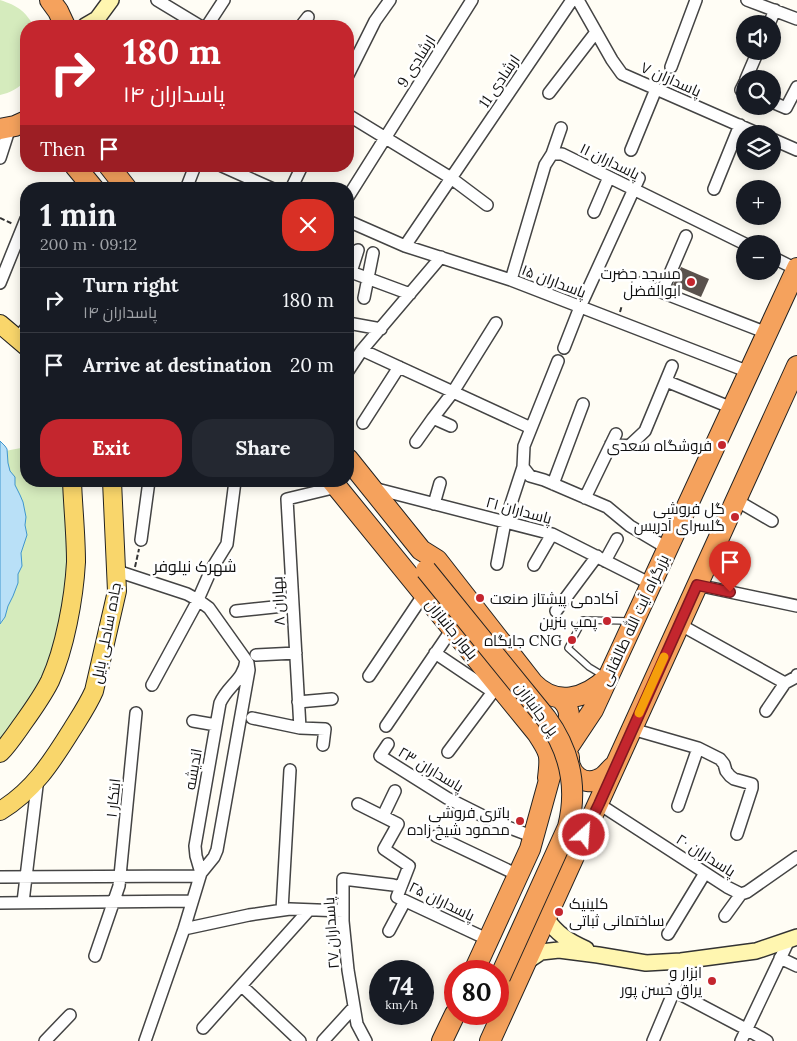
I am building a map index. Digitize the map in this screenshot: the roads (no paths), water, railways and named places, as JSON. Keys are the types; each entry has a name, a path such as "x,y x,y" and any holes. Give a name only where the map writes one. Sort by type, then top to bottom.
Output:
{"highway":[{"path":"50,0 62,20"},
{"path":"80,172 88,182"},
{"path":"114,172 123,182"},
{"name":"بزرگراه آیت الله طالقانی","path":"479,960 532,843 551,773 590,715 797,268"},
{"path":"490,1041 797,366"},
{"name":"بلوار جانبازان","path":"354,467 421,550 437,560 536,686 547,694 560,698"},
{"name":"بلوار جانبازان","path":"336,487 452,629 495,689 537,733 550,756 547,785"},
{"name":"پل جانبازان","path":"426,570 551,724 566,754 572,781 573,805 568,826 508,960"},
{"path":"560,698 580,695 596,688 607,678"},
{"path":"537,733 552,736 561,731 568,723 569,712 565,703 560,698"},
{"path":"590,715 570,752 568,760 570,769 579,778 592,781 604,776 616,763"},
{"path":"532,843 546,811 554,804 564,802 574,805 582,812 585,822 584,835"},
{"path":"442,1041 450,1025"},
{"path":"485,1041 487,1025"}],"main road":[{"path":"95,20 111,0"},
{"path":"0,324 20,336"},
{"path":"0,754 32,711 49,682 66,630 76,564 72,487"},
{"name":"جاده ساحلی بایل","path":"0,811 12,804 46,769 91,698 97,681 117,591 125,571 113,487"},
{"name":"بلوار جانبازان","path":"421,550 426,570"},
{"path":"546,918 552,928 570,942 598,955"},
{"path":"526,962 541,952 559,950 646,963 682,961 756,951 793,938"}],"street":[{"path":"157,0 190,20"},
{"path":"211,20 224,0"},
{"path":"354,62 375,21 390,0"},
{"name":"ارشادی 9","path":"354,187 472,0"},
{"name":"ارشادی 11","path":"405,246 572,0"},
{"name":"پاسداران ۷","path":"578,0 622,74 740,125"},
{"path":"671,67 696,0"},
{"path":"747,0 797,19"},
{"path":"773,15 775,10"},
{"path":"549,93 596,32"},
{"path":"781,106 786,108 797,87"},
{"path":"632,150 656,89"},
{"path":"354,120 451,178 487,205"},
{"path":"0,158 11,128"},
{"path":"511,280 545,165 552,154 560,128"},
{"path":"714,189 736,135"},
{"path":"781,144 797,150"},
{"name":"پاسداران ١١","path":"552,154 562,154 736,240"},
{"path":"236,172 258,182"},
{"path":"594,212 609,177"},
{"path":"564,348 580,307 639,178"},
{"name":"پاسداران ۱۵","path":"354,224 405,246 511,280 749,372"},
{"path":"0,283 20,234"},
{"path":"662,292 686,236"},
{"path":"354,259 358,250"},
{"path":"364,298 373,253"},
{"path":"354,360 441,258"},
{"path":"781,261 797,268"},
{"path":"354,273 410,294"},
{"path":"638,283 767,333"},
{"path":"416,442 453,392 496,323"},
{"path":"354,324 380,329"},
{"path":"362,350 531,428"},
{"path":"497,564 505,522 523,467 524,446 558,361"},
{"path":"585,498 613,439 629,446 645,431 672,366"},
{"path":"363,423 399,367"},
{"path":"666,381 732,408"},
{"path":"553,484 583,404"},
{"path":"433,418 451,426"},
{"path":"523,467 530,476 607,507 630,526 667,548"},
{"path":"434,504 440,483"},
{"path":"141,540 149,487"},
{"path":"152,685 197,602 211,570 227,544 234,487"},
{"name":"بهاران ۸","path":"300,728 287,499 325,487"},
{"name":"پاسداران ۲۱","path":"370,488 552,534 651,584"},
{"path":"736,500 772,521"},
{"path":"534,565 552,534"},
{"path":"556,611 617,539"},
{"path":"125,571 187,594 209,608 251,658"},
{"path":"697,585 797,606"},
{"path":"369,676 424,594"},
{"path":"236,611 293,605"},
{"path":"679,624 785,683"},
{"path":"386,726 452,629"},
{"path":"251,658 296,653"},
{"path":"435,653 495,689 448,752"},
{"path":"145,1041 201,875 217,850 244,676 251,658"},
{"path":"766,710 785,683 797,675"},
{"name":"اندیشه","path":"201,875 195,846 220,703 227,691 244,676"},
{"path":"298,702 332,699"},
{"name":"ابتکار ۱","path":"95,956 119,886 136,713"},
{"path":"252,718 300,728 325,729 323,745"},
{"path":"193,721 216,725"},
{"path":"633,727 639,731 698,748 720,759 726,771 734,779 752,784 737,834"},
{"name":"پاسداران ۲۳","path":"388,744 380,756 447,798 532,843"},
{"path":"678,806 698,748"},
{"path":"282,910 290,770"},
{"path":"23,902 37,786"},
{"path":"383,816 395,791"},
{"name":"پاسداران ۲۵","path":"358,804 398,824 384,849 409,866 397,897 489,940"},
{"name":"پاسداران ۲۰","path":"599,804 740,894 747,892 797,857"},
{"path":"436,836 518,875"},
{"path":"668,934 706,873"},
{"path":"0,876 201,875"},
{"name":"پاسداران ۲۷","path":"366,1041 357,1024 348,970 343,911 343,879 401,887"},
{"path":"725,916 740,894"},
{"path":"0,903 192,900"},
{"path":"389,931 405,901"},
{"path":"184,929 249,915 290,909 343,911"},
{"path":"203,1028 309,910"},
{"path":"741,1041 780,958 793,938"},
{"path":"780,958 797,966"},
{"path":"653,1041 674,992 682,961"},
{"path":"242,986 300,1041"},
{"path":"674,992 767,1041"},
{"path":"323,1041 354,1007"},
{"path":"45,1041 70,1015"}],"lane":[{"path":"607,678 589,667 568,648 583,620 633,621"}],"water":[{"path":"0,441 7,449 10,471 15,477 15,485 23,502 27,535 21,553 22,566 18,574 18,583 5,617 0,624"}],"place":[{"name":"مسجد حضرت ابوالفضل","path":"691,282"},
{"name":"فروشگاه سعدی","path":"722,445"},
{"name":"گل فروشی گلسرای آدریس","path":"735,517"},
{"name":"آکادمی پیشتاز صنعت","path":"480,598"},
{"name":"پمپ بنزین","path":"607,621"},
{"name":"جایگاه CNG","path":"572,640"},
{"name":"باتری فروشی محمود شیخ زاده","path":"520,821"},
{"name":"کلینیک ساختمانی ثباتی","path":"559,912"},
{"name":"ابزار و یراق حسن پور","path":"712,981"}],"district":[{"name":"شهرک نیلوفر","path":"195,566"}]}
